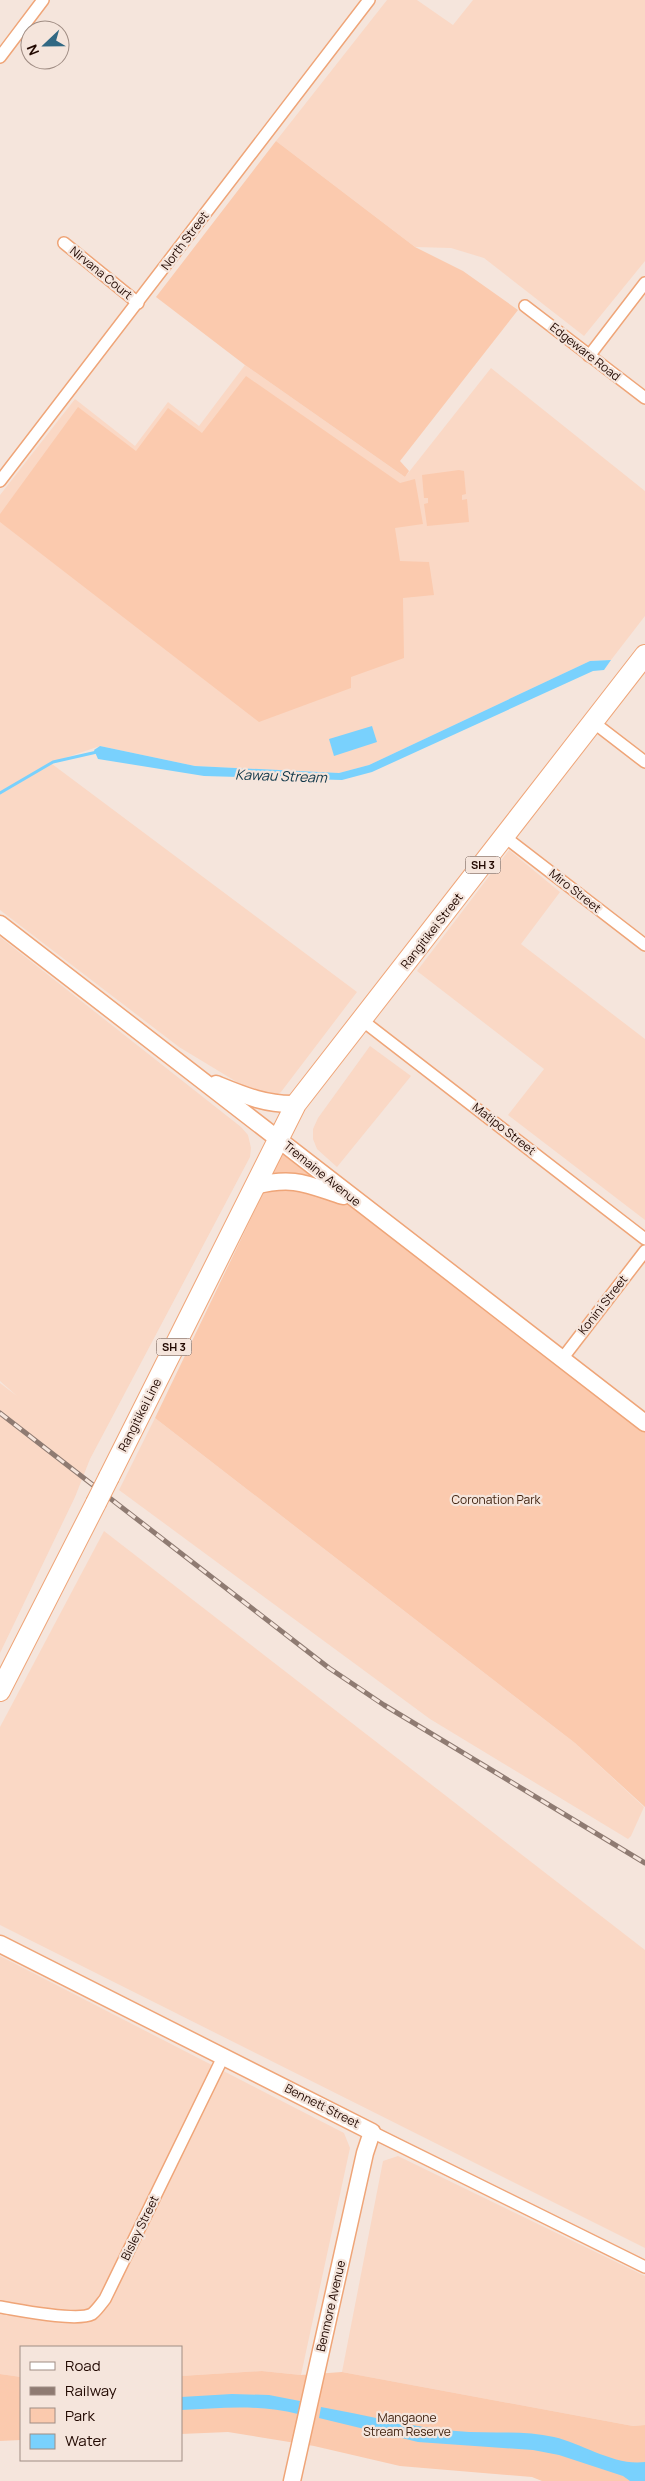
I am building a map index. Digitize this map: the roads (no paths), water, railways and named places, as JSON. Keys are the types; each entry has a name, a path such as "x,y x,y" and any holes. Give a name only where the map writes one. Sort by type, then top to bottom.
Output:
{"highway":[{"name":"Rangitikei Street","path":"277,1138 296,1104 645,655"},
{"name":"Rangitikei Line","path":"0,1691 96,1503 277,1138"}],"main road":[{"name":"Tremaine Avenue","path":"0,924 198,1076 354,1200 645,1423"},
{"path":"198,1076 258,1101 296,1104"},
{"path":"254,1186 278,1180 292,1181 354,1200"},
{"name":"Bennett Street","path":"0,1944 224,2055 372,2132"},
{"name":"Benmore Avenue","path":"292,2481 365,2154 372,2132"}],"street":[{"path":"0,57 43,0"},
{"name":"North Street","path":"0,480 138,303 369,0"},
{"name":"Nirvana Court","path":"64,243 138,303"},
{"path":"589,356 645,284"},
{"name":"Edgeware Road","path":"525,306 645,398"},
{"path":"594,722 645,762"},
{"name":"Miro Street","path":"505,837 645,945"},
{"name":"Matipo Street","path":"362,1021 645,1238"},
{"name":"Konini Street","path":"562,1360 645,1252"},
{"name":"Bisley Street","path":"0,2307 79,2318 92,2313 98,2308 118,2273 224,2055"},
{"name":"Bennett Street","path":"372,2132 645,2267"}],"water":[{"path":"611,660 604,670 593,671 372,772 342,780 204,776 98,759 94,750 100,746 195,766 339,773 369,765 590,661"},
{"path":"372,726 377,742 334,756 329,739"},
{"path":"232,2394 269,2395 300,2401 298,2414 255,2408 182,2410 182,2397"},
{"path":"321,2407 439,2429 554,2437 610,2458 622,2461 645,2462 645,2481 630,2481 623,2476 559,2455 533,2450 418,2442 319,2418"}],"waterway":[{"name":"Kawau Stream","path":"0,793 53,762 97,752"}],"railway":[{"path":"0,1413 329,1668 384,1705 645,1863"}],"park label":[{"name":"Coronation Park","path":"496,1500"},
{"name":"Mangaone Stream Reserve","path":"407,2425"}]}
